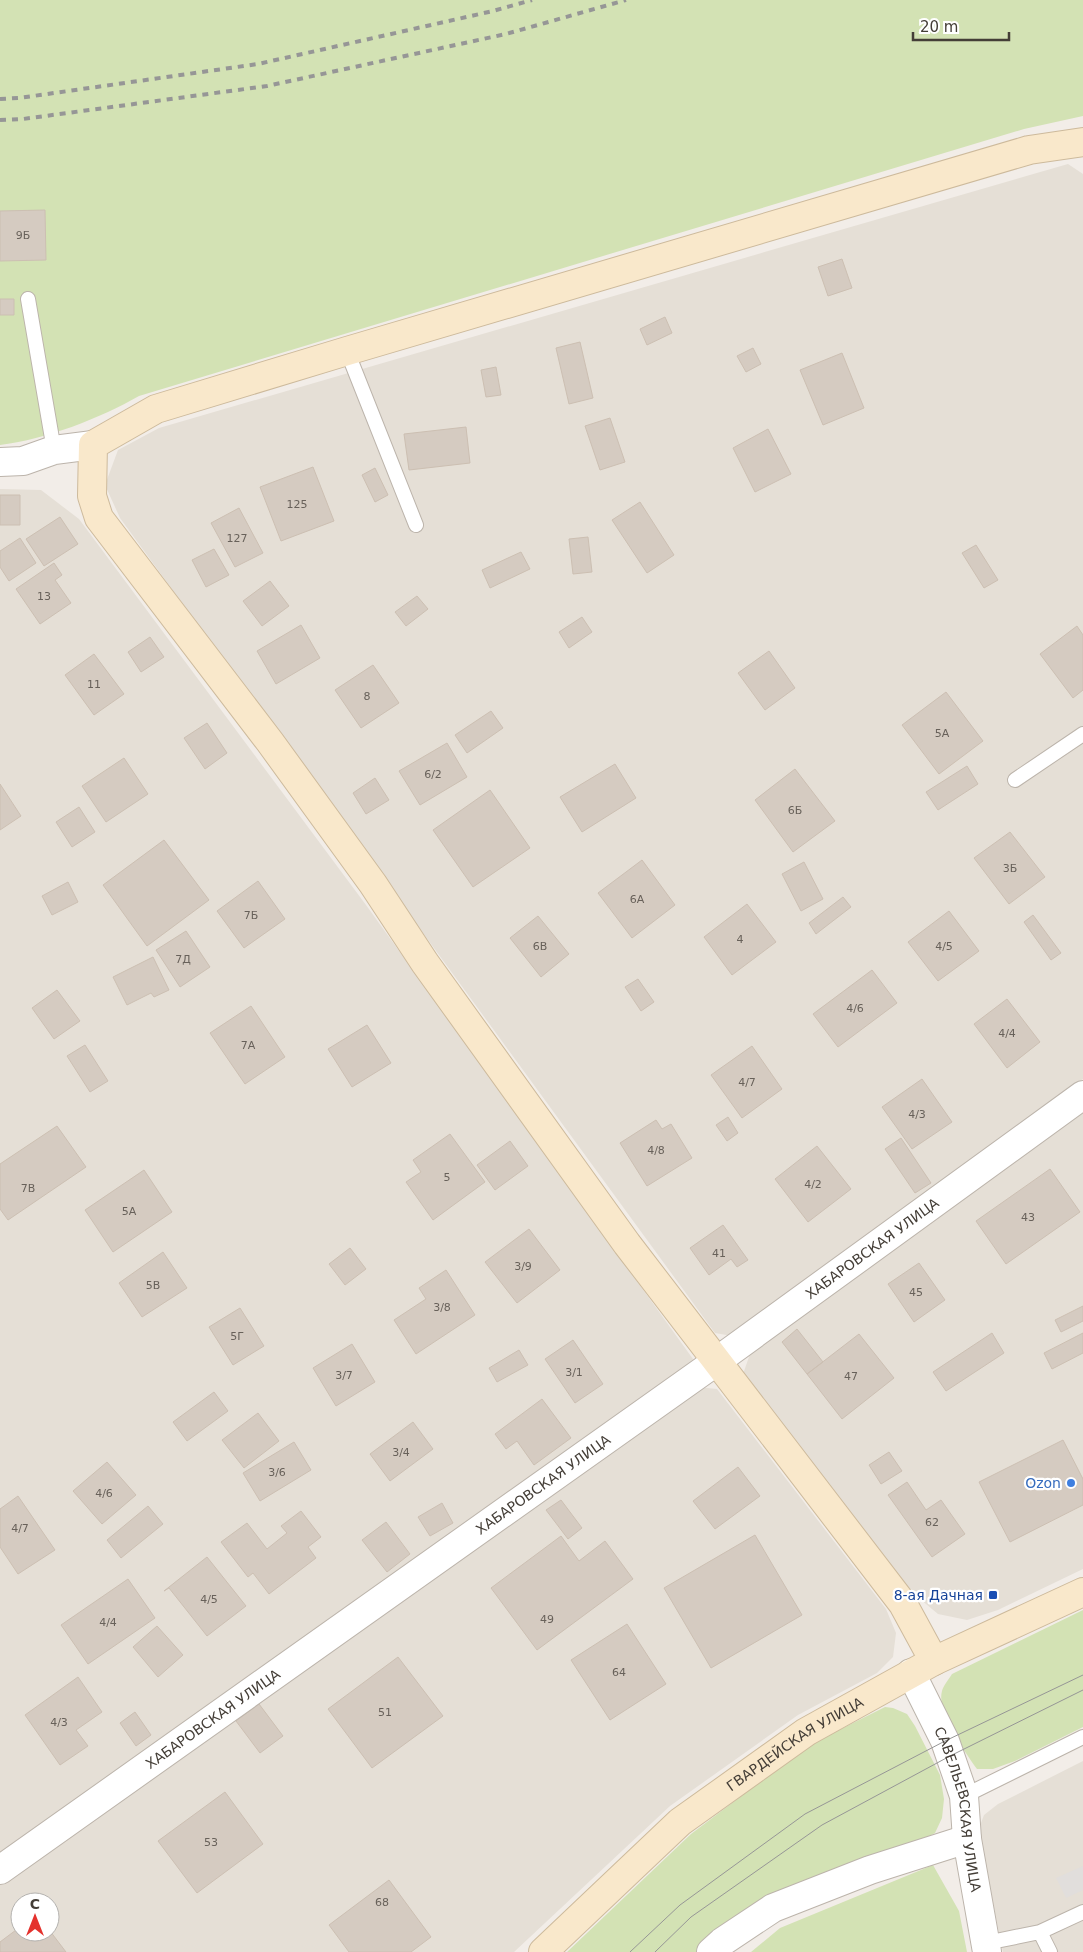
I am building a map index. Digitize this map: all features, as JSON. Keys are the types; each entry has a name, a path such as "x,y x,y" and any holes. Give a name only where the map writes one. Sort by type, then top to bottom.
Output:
{"main road":[{"path":"923,1667 903,1604 626,1244 425,963 373,884 270,742 99,518 92,496 93,446 156,409 1029,150 1083,142"},
{"name":"ГВАРДЕЙСКАЯ УЛИЦА","path":"543,1952 680,1822 806,1732 923,1667 1083,1592"}],"street":[{"path":"8,458 93,446"},
{"name":"ХАБАРОВСКАЯ УЛИЦА","path":"0,1870 717,1361 1083,1095"},
{"name":"САВЕЛЬЕВСКАЯ УЛИЦА","path":"923,1667 945,1742 964,1796 967,1839 987,1948"},
{"path":"711,1952 722,1942 772,1908 870,1870 967,1839"}],"lane":[{"path":"28,299 54,450"},
{"path":"347,351 416,525"},
{"path":"1015,780 1083,734"},
{"path":"964,1796 1083,1737"},
{"path":"987,1948 1040,1932 1083,1912"},
{"path":"1040,1932 1050,1952"}],"shaded area":[{"path":"1068,164 1083,174 1083,1079 732,1336 715,1333 120,518 105,485 118,450 159,428"},
{"path":"0,489 41,490 79,519 366,905 693,1359 690,1370 0,1858"},
{"path":"1083,1113 1083,1569 998,1610 967,1620 938,1614 908,1589 743,1374 750,1354"},
{"path":"697,1387 717,1389 886,1609 896,1633 893,1657 877,1673 798,1715 670,1806 514,1952 0,1952 0,1882"},
{"path":"1083,1761 1083,1952 1003,1952 978,1831 984,1815 998,1804"},
{"path":"1083,1866 1083,1890 1066,1898 1056,1878"}],"green space":[{"path":"0,0 1083,0 1083,116 1024,129 139,396 72,427 35,438 0,445"},
{"path":"1083,1610 1083,1727 1015,1761 993,1769 977,1769 953,1731 943,1710 941,1700 946,1682 952,1674"},
{"path":"885,1707 907,1714 940,1775 944,1799 942,1818 935,1833 708,1952 567,1952 691,1834 809,1745"},
{"path":"933,1865 959,1911 967,1952 751,1952 780,1928"}],"building":[{"path":"45,210 46,260 0,261 0,211"},
{"path":"842,259 852,288 828,296 818,267"},
{"path":"0,299 14,299 14,315 0,315"},
{"path":"665,317 672,333 647,345 640,329"},
{"path":"580,342 593,398 569,404 556,348"},
{"path":"753,348 761,364 746,372 737,356"},
{"path":"842,353 864,408 823,425 800,370"},
{"path":"496,367 501,395 486,397 481,370"},
{"path":"610,418 625,462 600,470 585,426"},
{"path":"466,427 470,463 409,470 404,434"},
{"path":"768,429 791,474 755,492 733,448"},
{"path":"313,467 334,521 281,541 260,487"},
{"path":"375,468 388,495 375,502 362,475"},
{"path":"0,495 20,495 20,525 0,525"},
{"path":"640,502 674,555 647,573 612,520"},
{"path":"239,508 263,553 235,567 211,523"},
{"path":"60,517 78,544 44,566 26,539"},
{"path":"588,537 592,572 573,574 569,539"},
{"path":"20,538 36,563 9,581 0,567 0,551"},
{"path":"976,545 998,580 984,588 962,553"},
{"path":"214,549 229,575 206,587 192,560"},
{"path":"521,552 530,569 490,588 482,570"},
{"path":"54,563 62,575 55,580 71,603 40,624 16,589"},
{"path":"270,581 289,606 262,626 243,601"},
{"path":"417,596 428,609 406,626 395,612"},
{"path":"582,617 592,632 569,648 559,632"},
{"path":"301,625 320,658 276,684 257,651"},
{"path":"1077,626 1083,635 1083,690 1073,698 1040,654"},
{"path":"150,637 164,657 141,672 128,652"},
{"path":"769,651 795,688 765,710 738,673"},
{"path":"94,654 124,694 94,715 65,675"},
{"path":"373,665 399,703 361,728 335,690"},
{"path":"946,692 983,741 939,774 902,725"},
{"path":"491,711 503,728 467,753 455,735"},
{"path":"207,723 227,753 205,769 184,738"},
{"path":"447,743 467,777 420,805 399,771"},
{"path":"124,758 148,794 106,822 82,786"},
{"path":"615,764 636,798 582,832 560,797"},
{"path":"967,766 978,784 938,810 926,792"},
{"path":"795,769 835,821 793,852 755,800"},
{"path":"375,778 389,800 366,814 353,793"},
{"path":"0,784 21,816 0,830"},
{"path":"490,790 530,848 473,887 433,830"},
{"path":"79,807 95,832 72,847 56,822"},
{"path":"1010,832 1045,877 1009,904 974,858"},
{"path":"164,840 209,900 147,946 103,885"},
{"path":"642,860 675,905 632,938 598,893"},
{"path":"804,862 823,899 801,911 782,874"},
{"path":"258,881 285,919 244,948 217,911"},
{"path":"68,882 78,902 52,915 42,896"},
{"path":"843,897 851,907 816,934 809,923"},
{"path":"747,904 776,942 732,975 704,937"},
{"path":"949,911 979,951 938,981 908,942"},
{"path":"1033,915 1061,953 1051,960 1024,922"},
{"path":"538,916 569,954 541,977 510,938"},
{"path":"186,931 210,967 180,987 156,950"},
{"path":"153,957 169,990 154,997 151,993 127,1005 113,977"},
{"path":"872,970 897,1003 838,1047 813,1014"},
{"path":"638,979 654,1002 641,1011 625,987"},
{"path":"57,990 80,1021 54,1039 32,1008"},
{"path":"1007,999 1040,1042 1007,1068 974,1024"},
{"path":"251,1006 285,1057 245,1084 210,1033"},
{"path":"367,1025 391,1063 352,1087 328,1049"},
{"path":"85,1045 108,1081 90,1092 67,1056"},
{"path":"752,1046 782,1089 742,1118 711,1075"},
{"path":"922,1079 952,1122 912,1149 882,1107"},
{"path":"728,1117 738,1133 727,1141 716,1125"},
{"path":"656,1120 662,1129 671,1124 692,1158 647,1186 620,1143"},
{"path":"57,1126 86,1167 8,1220 0,1209 0,1164"},
{"path":"450,1134 485,1182 433,1220 406,1182 421,1172 413,1160"},
{"path":"901,1138 931,1183 915,1193 885,1149"},
{"path":"510,1141 528,1166 495,1190 477,1165"},
{"path":"817,1146 851,1189 808,1222 775,1179"},
{"path":"1050,1169 1080,1212 1006,1264 976,1221"},
{"path":"144,1170 172,1212 113,1252 85,1210"},
{"path":"723,1225 748,1260 737,1267 731,1259 709,1275 690,1248"},
{"path":"529,1229 560,1270 517,1303 485,1262"},
{"path":"350,1248 366,1269 345,1285 329,1264"},
{"path":"163,1252 187,1288 142,1317 119,1283"},
{"path":"919,1263 945,1300 914,1322 888,1284"},
{"path":"446,1270 475,1315 416,1354 394,1320 426,1299 419,1288"},
{"path":"1083,1306 1083,1321 1061,1332 1055,1320"},
{"path":"240,1308 264,1346 233,1365 209,1327"},
{"path":"797,1329 823,1362 807,1374 782,1342"},
{"path":"992,1333 1004,1353 946,1391 933,1372"},
{"path":"1083,1333 1083,1353 1052,1369 1044,1353"},
{"path":"859,1334 894,1378 842,1419 807,1374"},
{"path":"573,1340 603,1384 575,1403 545,1359"},
{"path":"352,1344 375,1382 336,1406 313,1368"},
{"path":"519,1350 528,1365 497,1382 489,1368"},
{"path":"214,1392 228,1411 187,1441 173,1422"},
{"path":"542,1399 571,1438 534,1465 517,1441 506,1449 495,1434"},
{"path":"258,1413 279,1441 244,1468 222,1440"},
{"path":"413,1422 433,1449 390,1481 370,1454"},
{"path":"1063,1440 1083,1479 1083,1505 1010,1542 979,1482"},
{"path":"294,1442 311,1470 260,1501 243,1473"},
{"path":"889,1452 902,1471 881,1484 869,1465"},
{"path":"107,1462 136,1495 102,1524 73,1491"},
{"path":"738,1467 760,1496 715,1529 693,1501"},
{"path":"907,1482 926,1510 941,1500 965,1534 932,1557 888,1495"},
{"path":"18,1496 55,1550 18,1574 0,1547 0,1509"},
{"path":"561,1500 582,1528 568,1539 546,1510"},
{"path":"442,1503 453,1523 430,1536 418,1517"},
{"path":"148,1506 163,1524 121,1558 107,1540"},
{"path":"301,1511 321,1537 308,1547 316,1558 269,1594 253,1573 248,1577 221,1542 247,1523 267,1549 287,1533 281,1526"},
{"path":"386,1522 410,1554 387,1572 362,1540"},
{"path":"755,1535 802,1615 711,1668 664,1588"},
{"path":"561,1536 579,1561 605,1541 633,1579 537,1650 491,1588"},
{"path":"207,1557 246,1606 207,1636 169,1588 164,1591"},
{"path":"128,1579 155,1618 88,1664 61,1625"},
{"path":"627,1624 666,1684 610,1720 571,1660"},
{"path":"157,1626 183,1655 158,1677 133,1647"},
{"path":"398,1657 443,1716 372,1768 328,1709"},
{"path":"78,1677 102,1712 76,1730 88,1746 60,1765 25,1715"},
{"path":"259,1704 283,1736 260,1753 236,1721"},
{"path":"135,1712 151,1735 136,1746 120,1723"},
{"path":"225,1792 263,1844 197,1893 158,1841"},
{"path":"389,1880 431,1937 411,1952 349,1952 329,1925"},
{"path":"10,1934 10,1942 58,1942 66,1952 0,1952 0,1942"}],"tram line":[{"path":"630,1952 680,1905 805,1814 945,1741 1083,1675"},
{"path":"655,1952 691,1917 822,1825 950,1756 1083,1690"}],"railway":[{"path":"0,99 19,98 258,64 493,11 532,0"},
{"path":"0,120 23,119 267,86 506,34 626,0"}],"place":[{"name":"Ozon","path":"1071,1483"},
{"name":"8-ая Дачная","path":"993,1595"}]}
